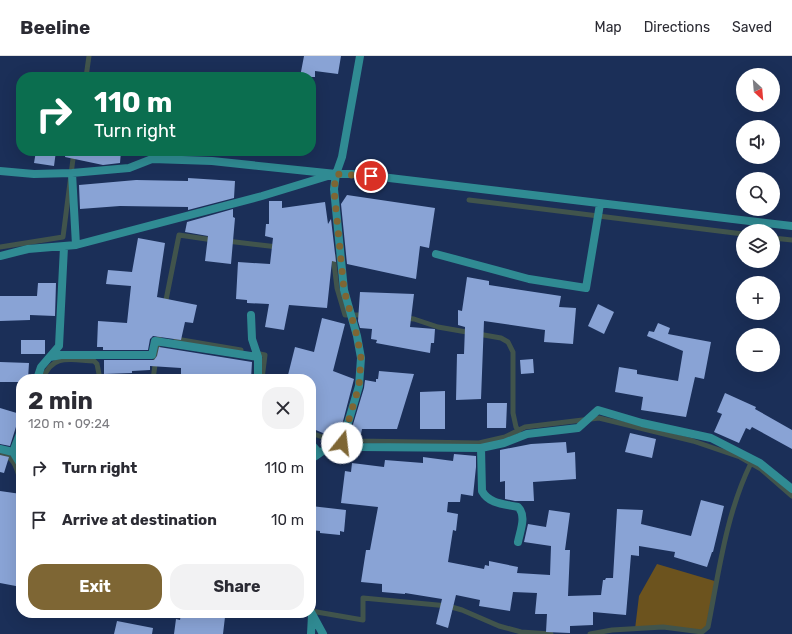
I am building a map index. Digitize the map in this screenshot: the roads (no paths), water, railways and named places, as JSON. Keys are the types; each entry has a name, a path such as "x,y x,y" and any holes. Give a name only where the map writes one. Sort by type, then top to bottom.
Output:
{"street":[{"path":"342,443 359,386 361,358 357,336 344,290 334,190 336,174 342,156 360,56"},
{"path":"0,171 34,174 72,173 129,168 152,159 212,161 336,174 356,174 600,206 792,226"},
{"path":"72,173 76,245"},
{"path":"0,256 28,250 76,245 262,196 336,174"},
{"path":"436,254 529,279 586,288 600,206"},
{"path":"39,374 41,367 59,346 64,247"},
{"path":"251,315 252,339 258,357 258,374"},
{"path":"50,357 61,355 152,355 155,341 258,357"},
{"path":"316,455 330,445 342,443 367,447 481,448 504,443 527,434 578,428 598,410 642,423 710,438 760,463 792,489"},
{"path":"13,452 16,444"},
{"path":"481,448 482,491 485,497 490,501 518,507 523,514 518,542"},
{"path":"0,449 13,452 16,457"},
{"path":"316,450 319,453"},
{"path":"311,634 312,618"},
{"path":"314,618 323,634"}],"waterway":[{"path":"87,72 89,56"},
{"path":"0,247 63,237 73,156"},
{"path":"469,200 736,233"},
{"path":"165,305 179,235 213,240"},
{"path":"780,239 792,240"},
{"path":"227,241 278,247"},
{"path":"333,255 337,288 345,315 365,315"},
{"path":"405,318 414,319 438,327 501,338 508,342 513,352 513,413 516,427 519,431"},
{"path":"154,374 160,331"},
{"path":"176,339 241,350"},
{"path":"255,353 265,355 263,374"},
{"path":"46,374 52,365 57,362 70,359 94,361 97,364 99,374"},
{"path":"316,435 328,439 358,441 479,443 505,437 525,427 599,418 693,441 740,457 761,469 792,496"},
{"path":"0,454 9,458 16,466"},
{"path":"590,634 612,630 663,627 702,632 708,627 729,523 742,482 751,463"},
{"path":"316,612 363,620 363,598 448,606 462,610 499,626 521,632 551,634"}]}
